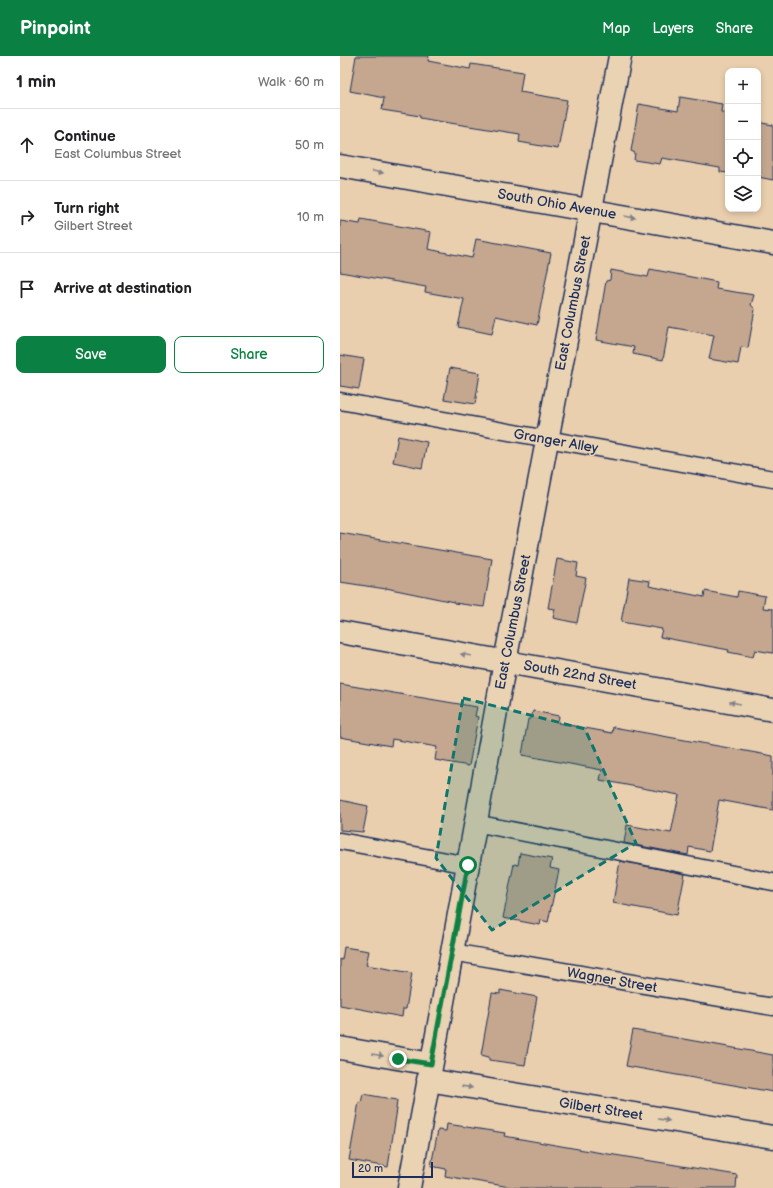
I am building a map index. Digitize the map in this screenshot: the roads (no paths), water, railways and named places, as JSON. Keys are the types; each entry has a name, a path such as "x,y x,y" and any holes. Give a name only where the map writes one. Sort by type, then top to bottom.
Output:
{"street":[{"name":"East Columbus Street","path":"409,1188 505,662 620,56"},
{"name":"South Ohio Avenue","path":"340,166 773,243"},
{"name":"South 22nd Street","path":"340,632 773,710"},
{"name":"Gilbert Street","path":"340,1048 430,1072 773,1137"}],"lane":[{"name":"Granger Alley","path":"340,401 773,479"},
{"path":"475,823 773,882"},
{"path":"340,841 468,865"},
{"name":"Wagner Street","path":"452,952 773,1008"}]}
